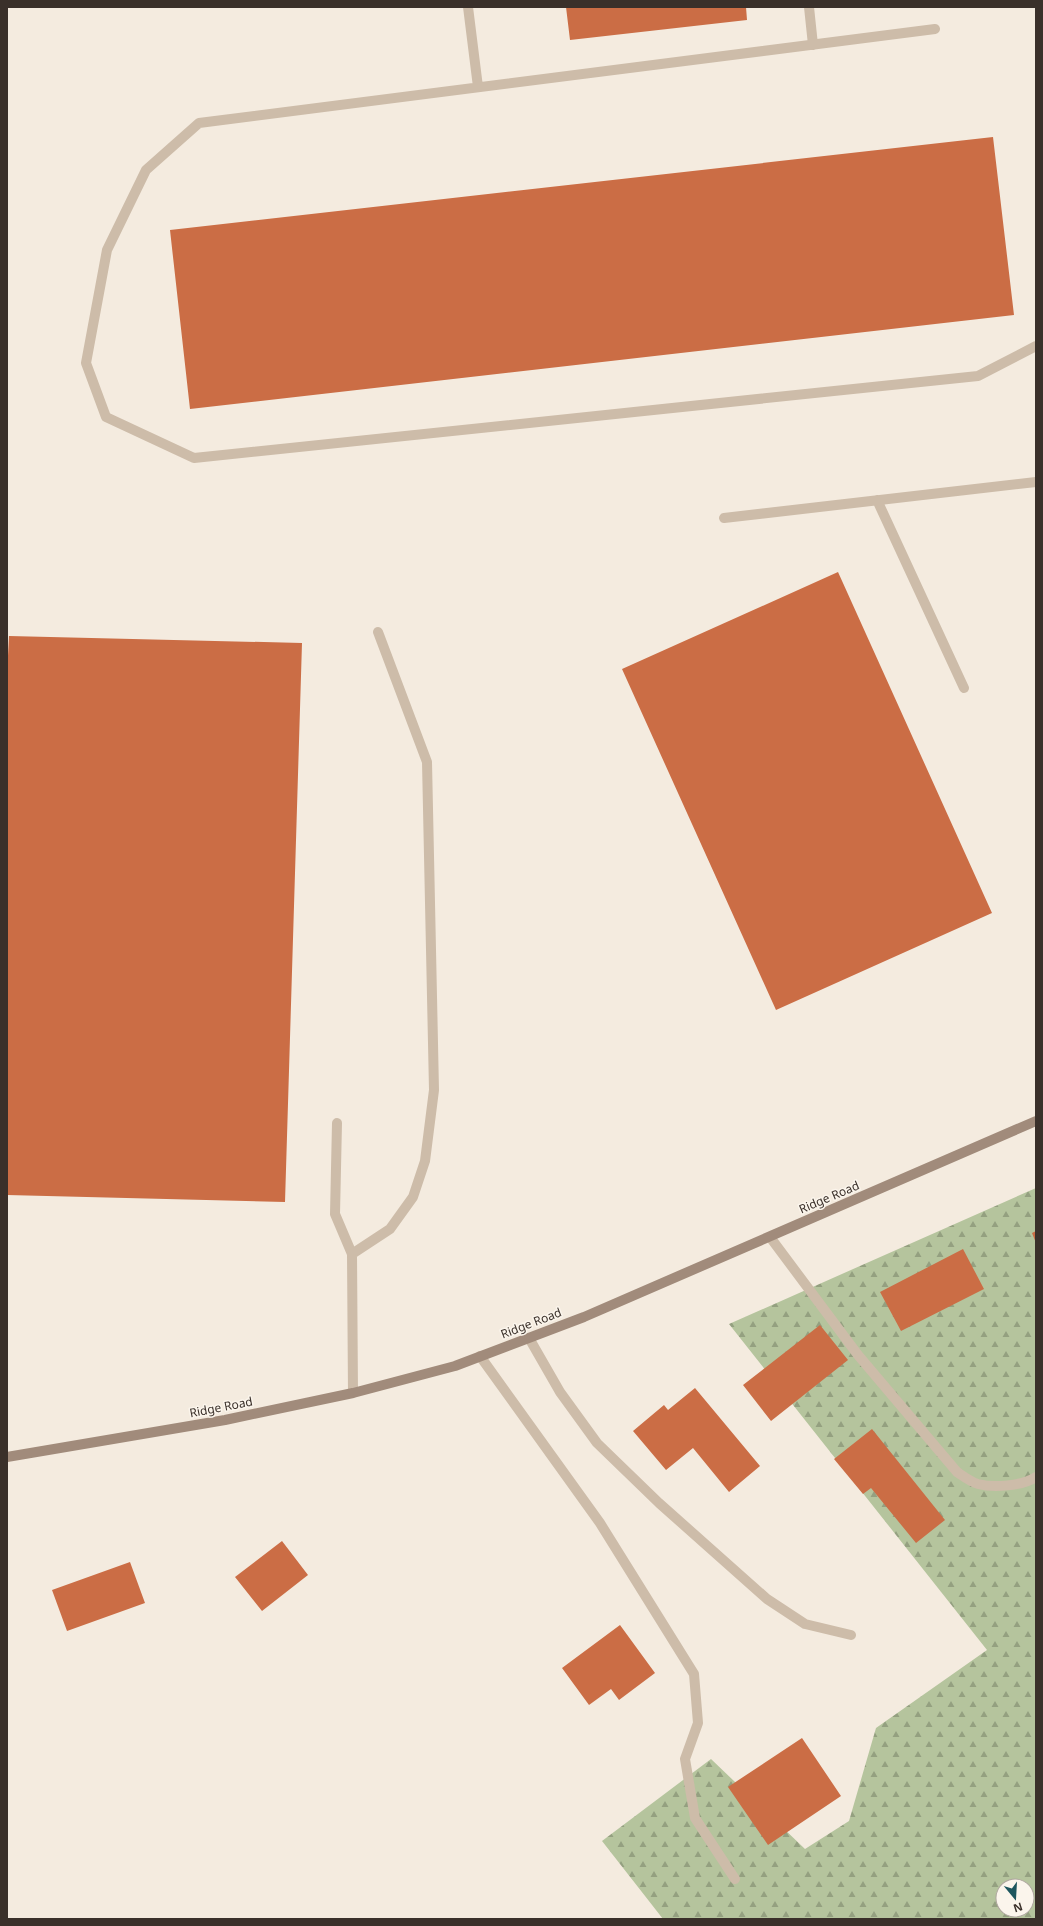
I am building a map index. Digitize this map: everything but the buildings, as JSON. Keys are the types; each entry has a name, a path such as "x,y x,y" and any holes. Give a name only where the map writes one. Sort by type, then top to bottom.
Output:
{"street":[{"name":"Ridge Road","path":"7,1457 225,1420 353,1393 456,1366 584,1317 1036,1121"}],"lane":[{"path":"468,7 478,88"},
{"path":"809,7 814,45"},
{"path":"936,29 199,123 146,170 108,250 86,363 106,417 194,458 978,376 1036,346"},
{"path":"724,518 1036,482"},
{"path":"878,500 964,688"},
{"path":"352,1254 390,1229 413,1197 425,1161 434,1090 427,762 378,632"},
{"path":"337,1123 335,1214 352,1254 353,1393"},
{"path":"770,1236 858,1355 957,1472 978,1484 999,1486 1030,1481 1036,1477"},
{"path":"529,1338 560,1392 597,1443 658,1503 767,1599 805,1624 851,1635"},
{"path":"480,1356 600,1523 694,1674 698,1723 685,1759 695,1818 735,1879"}],"green space":[{"path":"1036,1188 1036,1919 663,1919 602,1841 711,1759 805,1849 849,1821 876,1728 987,1650 729,1324"}]}
